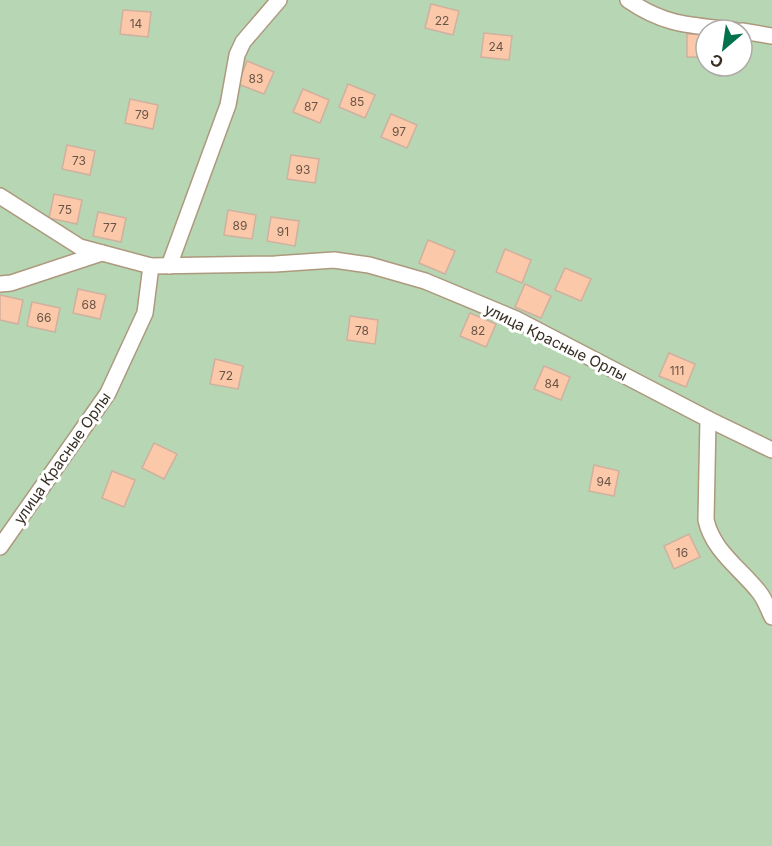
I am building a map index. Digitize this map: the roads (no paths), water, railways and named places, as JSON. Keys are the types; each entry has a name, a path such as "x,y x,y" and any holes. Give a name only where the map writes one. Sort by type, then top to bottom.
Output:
{"street":[{"path":"169,266 228,105 237,55 243,42 279,0"},
{"path":"628,0 648,13 674,23 694,25"},
{"path":"754,33 772,36"},
{"name":"улица Красные Орлы","path":"0,196 80,247 151,266 275,264 334,260 369,265 425,281 516,319 708,420 772,450"},
{"path":"0,284 11,283 102,253"},
{"name":"улица Красные Орлы","path":"0,547 108,393 145,313 151,266"},
{"path":"708,420 706,520 708,531 715,544 761,593 772,617"}]}
